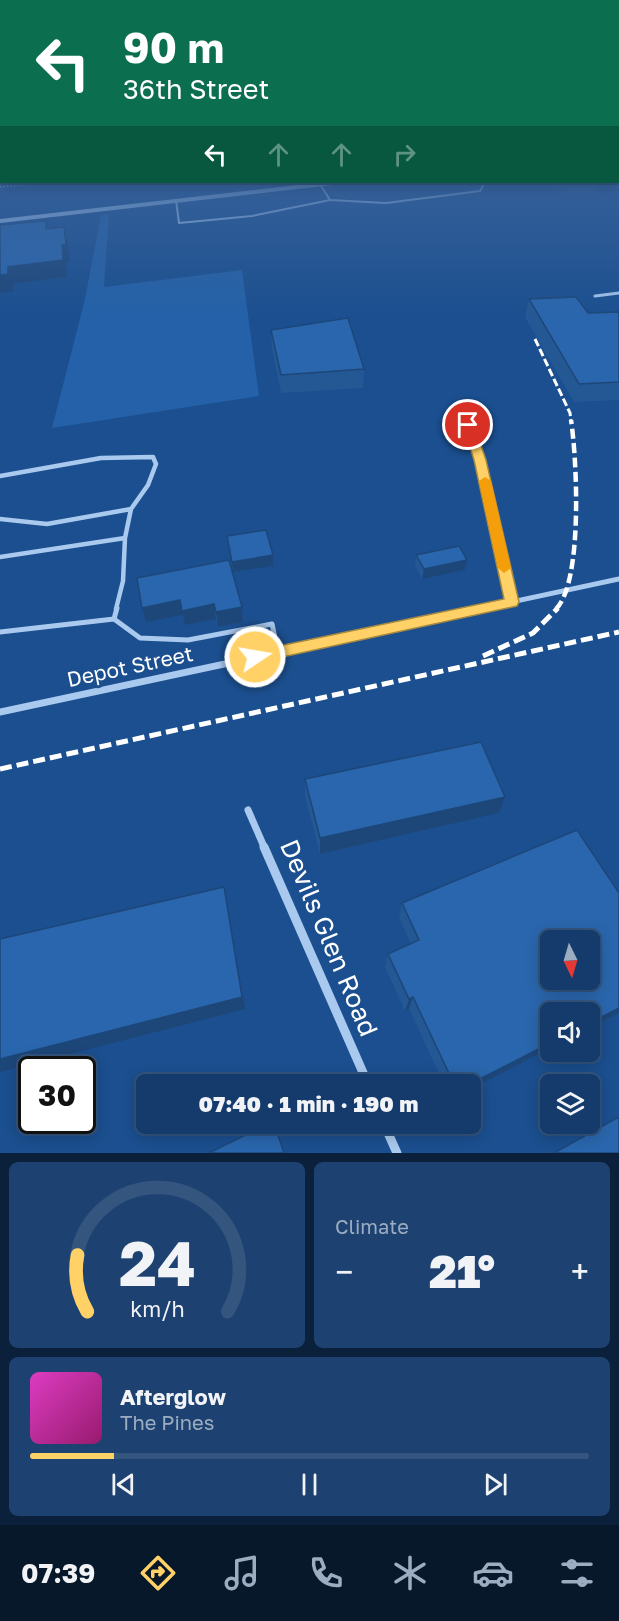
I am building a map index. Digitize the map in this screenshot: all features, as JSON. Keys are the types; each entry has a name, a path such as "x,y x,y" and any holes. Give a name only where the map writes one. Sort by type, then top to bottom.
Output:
{"street":[{"path":"0,221 77,212"},
{"path":"468,425 480,460 512,602"},
{"name":"Depot Street","path":"0,712 619,579"},
{"name":"Devils Glen Road","path":"248,810 364,1074"},
{"path":"388,1134 397,1153"}],"lane":[{"path":"178,212 179,223 272,212"},
{"path":"595,296 619,293"},
{"path":"0,476 104,459 144,455 153,457 156,464 148,485 131,509 125,538 123,581 114,619"},
{"path":"0,519 47,524 131,509"},
{"path":"0,557 125,538"},
{"path":"0,632 114,619 140,638 188,640 272,624 278,652"}],"shaded area":[{"path":"109,214 104,287 242,270 259,396 52,428 85,299 101,215"}],"building":[{"path":"46,221 46,229 64,227 66,245 62,245 63,260 8,267 8,274 0,275 0,225"},
{"path":"576,297 588,313 619,312 619,382 579,384 529,299"},
{"path":"348,318 364,369 281,375 271,330"},
{"path":"266,530 273,555 232,562 227,536"},
{"path":"459,546 467,560 424,569 416,555"},
{"path":"229,560 242,607 216,612 214,604 182,611 180,600 142,608 137,578"},
{"path":"481,742 505,797 320,838 305,779"},
{"path":"577,830 619,893 619,1008 600,1018 600,1002 540,1002 540,1048 481,1078 481,1074 449,1074 413,997 409,999 388,954 419,940 402,903"},
{"path":"224,887 242,997 0,1059 0,939"},
{"path":"619,1117 619,1153 554,1153 588,1134 600,1134 600,1128"},
{"path":"248,1134 277,1134 284,1153 209,1153"}],"railway":[{"path":"535,339 570,413 571,421"},
{"path":"556,609 565,595 571,574 574,548 576,490 571,420"},
{"path":"483,656 533,633 558,608"},
{"path":"0,769 619,632"}],"slow traffic":[{"path":"485,481 504,568"}],"route":[{"path":"255,657 512,602 480,460 468,425"}]}
